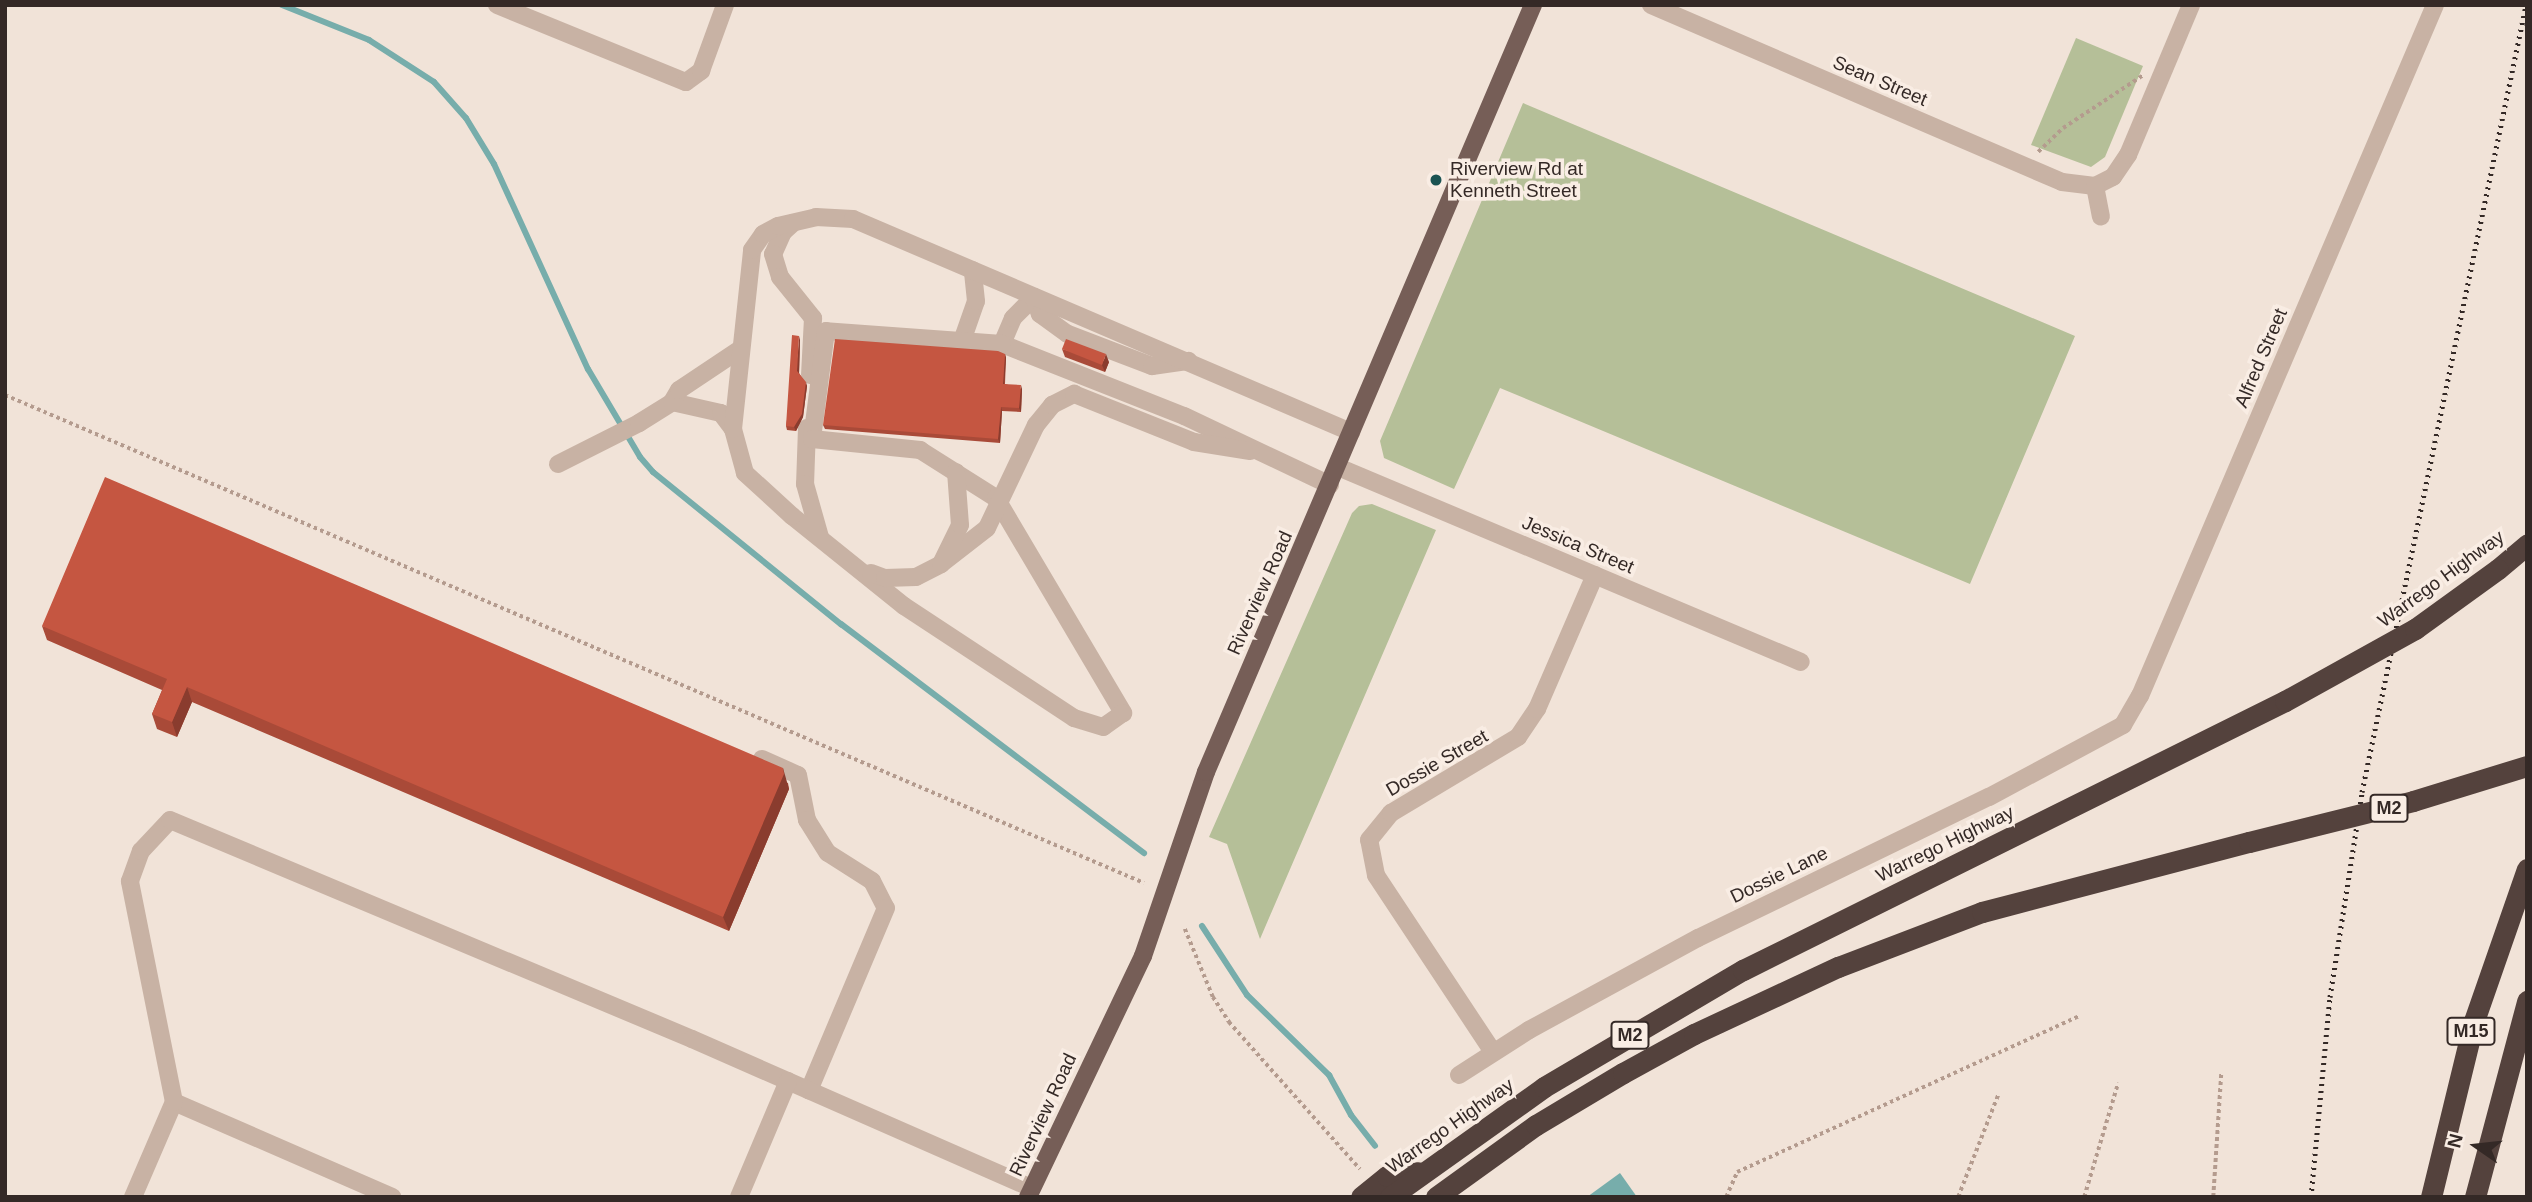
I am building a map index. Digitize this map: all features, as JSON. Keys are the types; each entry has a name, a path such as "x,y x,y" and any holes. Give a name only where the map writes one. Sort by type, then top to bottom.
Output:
{"highway":[{"name":"Warrego Highway","path":"1390,1197 1419,1172 1544,1087 1743,970 2285,701 2415,629 2527,545"},
{"name":"M2","path":"1436,1197 1536,1125 1623,1073 1693,1034 1838,967 1982,912 2413,801 2527,766"},
{"name":"M15","path":"2431,1197 2474,1021 2527,869"},
{"name":"M15","path":"2475,1197 2527,1001"},
{"path":"1362,1197 1387,1176 1419,1172"}],"main road":[{"name":"Riverview Road","path":"1030,1192 1143,956 1196,797 1533,5"}],"street":[{"path":"497,5 686,82 701,71 725,5"},
{"name":"Sean Street","path":"1651,5 2062,182 2095,186"},
{"path":"2101,216 2095,186 2113,177 2128,155 2192,5"},
{"name":"Alfred Street","path":"2123,725 2140,696 2435,5"},
{"path":"733,429 739,350 752,250 762,234 796,221 853,219 1352,432"},
{"path":"796,221 783,232 774,254 780,277 813,318 805,484 820,537"},
{"path":"962,341 976,302 973,270"},
{"path":"1002,344 1013,318 1034,297"},
{"path":"671,402 721,413 733,429 746,472 904,606 1074,718 1103,727 1123,713 1114,692 1002,505 920,450 812,439 826,331 1002,344 1146,400 1330,485"},
{"path":"558,464 639,423 671,402 678,390 739,350"},
{"path":"864,570 899,579 916,577 941,564 988,528 1002,505 1036,425 1052,405 1074,394 1194,442 1253,451"},
{"name":"Jessica Street","path":"1338,467 1801,662"},
{"path":"941,564 960,525 956,472"},
{"name":"Dossie Street","path":"1493,1052 1376,875 1369,840 1391,813 1504,749 1524,730 1595,575"},
{"name":"Dossie Lane","path":"1459,1075 1493,1052 1698,938 1989,797 2099,741 2123,725"},
{"path":"747,753 798,775 807,820 828,853 872,881 886,908 809,1090"},
{"path":"133,1197 174,1102 130,881 141,851 170,820 809,1090 1030,1192"},
{"path":"739,1197 788,1081"},
{"path":"174,1102 392,1197"}],"path":[{"path":"2038,152 2063,128 2142,76"},
{"path":"5,395 1144,883"},
{"path":"1185,929 1225,1015 1360,1169"},
{"path":"1726,1197 1737,1172 2079,1016"},
{"path":"2213,1197 2221,1073"},
{"path":"2084,1197 2118,1083"},
{"path":"1958,1197 1998,1095"}],"green space":[{"path":"2076,38 2143,66 2105,157 2091,167 2031,145"},
{"path":"1523,103 2075,336 1970,584 1500,388 1454,489 1384,458 1380,441"},
{"path":"1372,504 1436,530 1260,939 1227,844 1209,837 1352,513 1359,506"}],"water":[{"path":"1620,1173 1637,1197 1587,1197"}],"building":[{"path":"792,335 799,336 797,371 806,382 802,414 794,427 786,426"},
{"path":"835,339 998,351 1005,354 1003,384 1021,385 1019,408 1001,407 998,439 823,425"},
{"path":"1066,339 1106,354 1102,365 1062,349"},
{"path":"105,477 783,768 784,774 723,917 187,687 172,722 152,714 167,679 42,626"}],"waterway":[{"path":"282,5 369,40 434,82 466,118 494,164 588,369 640,457 653,472 841,624 1144,853"},
{"path":"1202,926 1247,995 1329,1075 1351,1115 1375,1146"}],"railway":[{"path":"2311,1197 2330,997 2362,792 2526,5"}],"place":[{"name":"Riverview Rd at Kenneth Street","path":"1436,180"}]}
